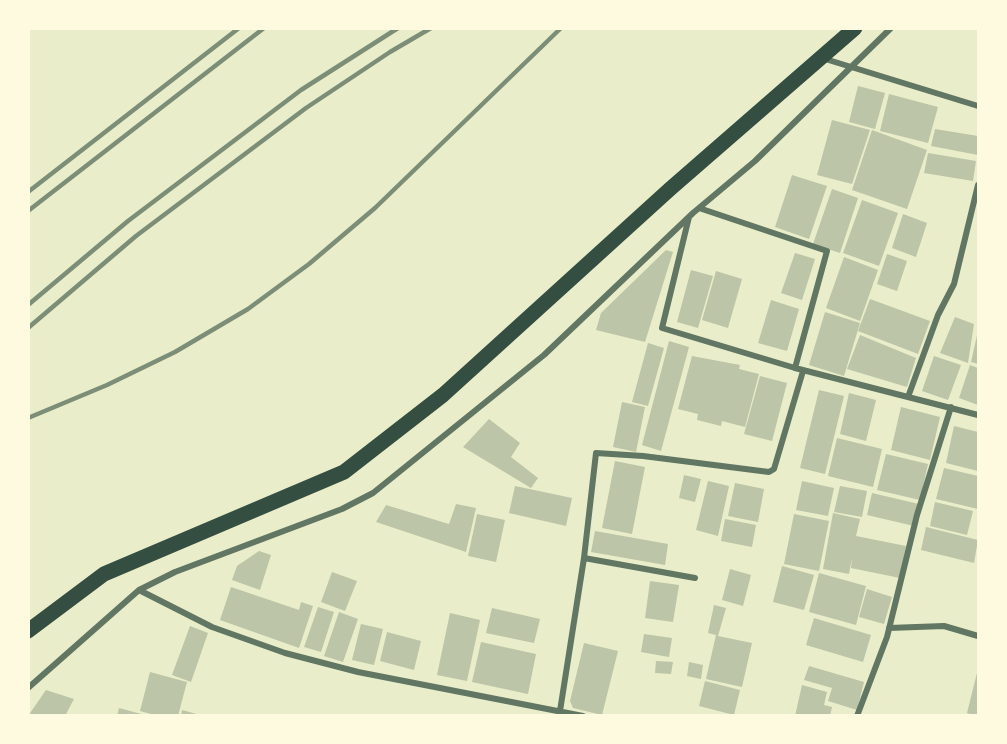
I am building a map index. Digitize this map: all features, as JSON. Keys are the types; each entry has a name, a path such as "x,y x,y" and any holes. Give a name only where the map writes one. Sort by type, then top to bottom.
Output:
{"main road":[{"path":"28,632 104,574 344,472 443,395 670,189 855,28"}],"street":[{"path":"28,688 140,590 176,572 342,509 373,493 544,355 689,217 755,160 891,28"},
{"path":"822,58 848,68 978,106"},
{"path":"908,397 938,315 954,284 978,185"},
{"path":"699,208 827,251 795,368"},
{"path":"689,217 662,328 803,371 978,415"},
{"path":"560,711 584,558 596,453 643,456 769,472 774,469 803,371"},
{"path":"857,716 889,628 917,515 951,407"},
{"path":"584,558 695,578"},
{"path":"140,590 212,627 285,653 358,672 582,716"},
{"path":"889,628 945,626 978,636"}],"building":[{"path":"858,86 885,93 875,129 849,122"},
{"path":"889,94 938,107 928,143 880,131"},
{"path":"832,120 870,130 852,184 817,175"},
{"path":"935,129 978,136 978,155 931,146"},
{"path":"872,130 927,150 907,209 852,190"},
{"path":"928,153 976,161 973,181 924,173"},
{"path":"792,175 827,186 809,239 775,227"},
{"path":"832,189 858,198 840,253 813,244"},
{"path":"862,200 898,213 879,266 843,253"},
{"path":"903,214 927,223 916,257 892,248"},
{"path":"666,250 673,252 645,342 596,330 601,313"},
{"path":"795,253 815,259 802,300 781,293"},
{"path":"887,254 907,261 897,291 877,284"},
{"path":"844,257 878,270 860,321 826,308"},
{"path":"691,270 713,276 698,328 677,322"},
{"path":"716,271 742,279 728,328 702,320"},
{"path":"870,299 930,321 918,354 858,331"},
{"path":"771,300 799,309 787,351 758,343"},
{"path":"825,312 860,323 844,376 809,365"},
{"path":"955,317 974,324 968,363 940,353"},
{"path":"978,331 978,364 971,362"},
{"path":"860,335 916,358 907,387 847,369"},
{"path":"669,341 689,347 661,451 642,445"},
{"path":"648,343 664,348 648,406 632,402"},
{"path":"692,356 740,365 739,369 759,374 745,427 722,421 721,426 697,420 698,414 678,409"},
{"path":"934,356 961,365 948,400 922,391"},
{"path":"970,365 978,368 978,405 959,398"},
{"path":"760,376 787,383 772,441 744,434"},
{"path":"819,390 844,396 825,474 800,468"},
{"path":"849,393 876,400 866,441 840,434"},
{"path":"622,402 645,407 636,452 613,447"},
{"path":"901,407 940,417 930,460 891,450"},
{"path":"489,419 520,443 511,457 538,478 531,488 463,447"},
{"path":"954,426 978,432 978,471 946,463"},
{"path":"837,438 882,449 873,487 828,476"},
{"path":"886,454 928,464 920,500 877,490"},
{"path":"615,461 645,467 632,534 602,528"},
{"path":"944,468 978,476 978,509 936,499"},
{"path":"684,475 701,479 695,502 679,498"},
{"path":"708,481 729,486 718,536 696,530"},
{"path":"802,481 834,488 828,516 796,510"},
{"path":"735,483 764,489 758,522 728,516"},
{"path":"515,486 572,498 566,526 509,513"},
{"path":"840,486 867,491 862,517 834,512"},
{"path":"872,493 919,504 914,526 867,515"},
{"path":"935,502 973,511 967,535 930,526"},
{"path":"456,504 476,508 466,552 376,522 386,505 449,524"},
{"path":"833,513 860,519 856,536 906,546 900,578 851,568 852,558 849,574 823,569"},
{"path":"477,514 505,520 496,562 468,556"},
{"path":"794,514 829,521 819,571 784,564"},
{"path":"725,519 756,525 752,547 721,541"},
{"path":"926,527 978,540 974,563 921,550"},
{"path":"595,531 668,544 665,565 591,552"},
{"path":"259,551 271,555 260,590 232,580 237,566"},
{"path":"782,566 814,575 804,610 773,602"},
{"path":"730,569 751,575 743,606 722,600"},
{"path":"332,572 357,581 345,611 321,602"},
{"path":"819,573 866,586 856,625 809,612"},
{"path":"650,581 679,585 673,622 645,618"},
{"path":"231,587 299,610 301,602 313,606 299,648 220,620"},
{"path":"867,589 892,597 884,624 859,617"},
{"path":"714,605 726,608 718,636 752,643 742,687 706,679 716,635 708,633"},
{"path":"318,607 334,612 321,652 304,647"},
{"path":"492,608 540,619 534,643 486,633"},
{"path":"339,612 358,619 343,662 324,656"},
{"path":"450,613 480,620 467,681 437,675"},
{"path":"814,618 871,635 863,662 806,645"},
{"path":"361,624 383,629 374,665 352,660"},
{"path":"190,626 208,633 191,682 172,675"},
{"path":"387,632 421,641 414,670 380,661"},
{"path":"644,634 672,638 669,657 641,652"},
{"path":"481,642 536,654 528,694 472,682"},
{"path":"584,643 618,651 602,715 573,708 570,701"},
{"path":"656,661 673,662 671,674 655,673"},
{"path":"689,662 703,665 701,679 687,676"},
{"path":"809,666 864,682 857,710 828,701 832,688 804,680"},
{"path":"978,669 978,716 976,716 967,713"},
{"path":"150,672 187,682 178,716 158,716 140,711"},
{"path":"705,681 740,690 734,715 699,706"},
{"path":"802,685 827,692 824,705 832,707 830,716 795,716"},
{"path":"46,690 74,699 65,716 28,716"},
{"path":"119,708 145,715 145,716 117,716"},
{"path":"182,710 200,715 200,716 181,716"}],"railway":[{"path":"28,192 239,28"},
{"path":"28,211 264,28"},
{"path":"28,305 128,221 301,90 398,28"},
{"path":"28,328 136,236 306,108 390,52 431,28"},
{"path":"28,418 107,385 175,352 248,309 309,264 375,208 561,28"}]}
